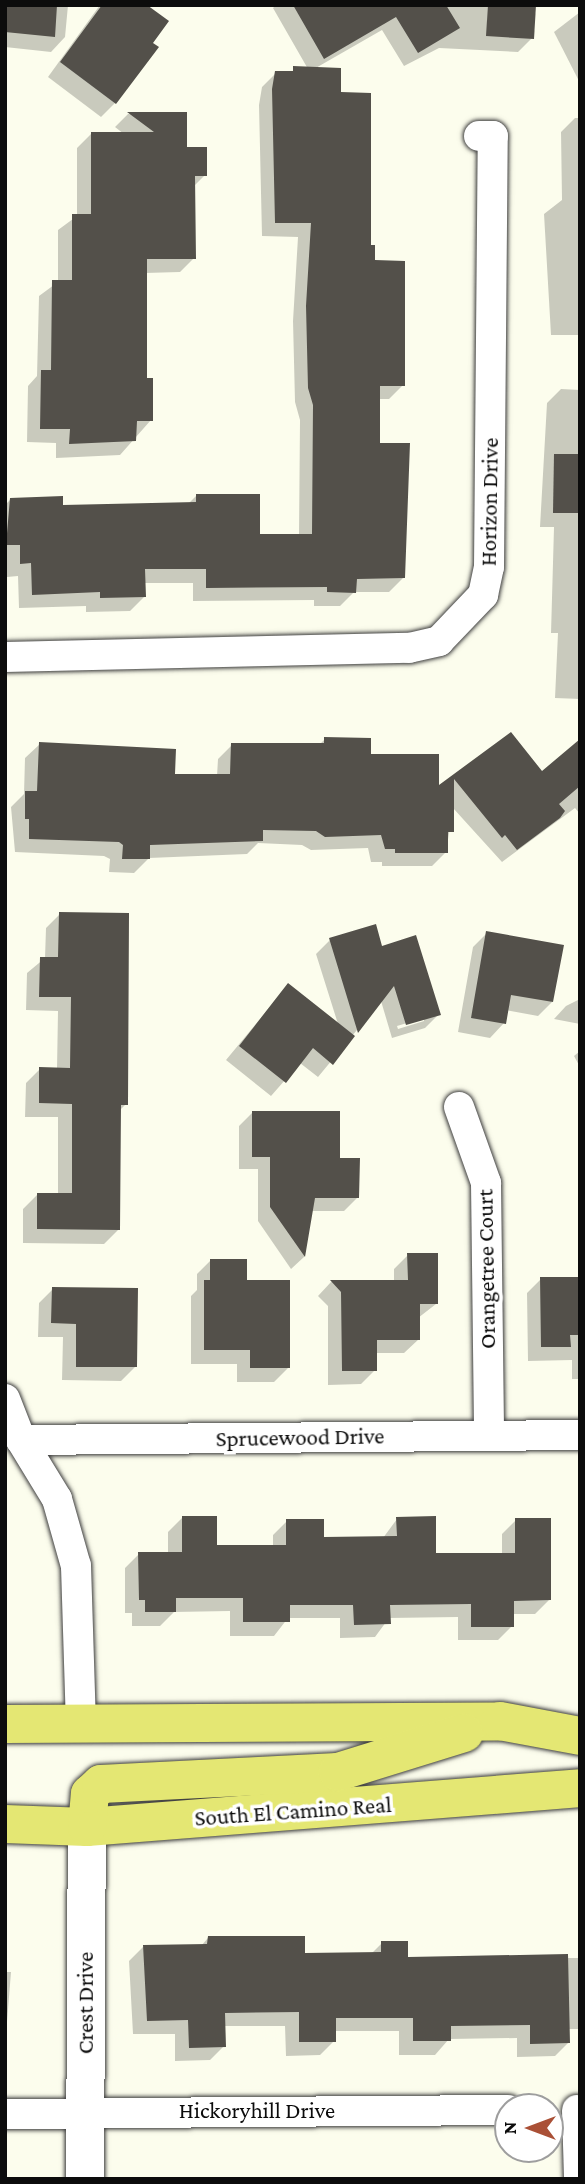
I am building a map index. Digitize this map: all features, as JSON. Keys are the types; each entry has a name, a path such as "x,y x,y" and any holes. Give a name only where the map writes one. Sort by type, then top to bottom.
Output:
{"main road":[{"path":"87,1827 90,1794 101,1784 338,1772 499,1721"},
{"path":"5,1724 499,1721 580,1736"},
{"name":"South El Camino Real","path":"5,1824 87,1827 580,1788"}],"street":[{"name":"Horizon Drive","path":"5,657 409,648 439,641 483,595 489,567 494,136 479,136"},
{"name":"Orangetree Court","path":"459,1107 486,1183 489,1435"},
{"path":"5,1399 21,1440 57,1499 76,1566 81,1723"},
{"name":"Sprucewood Drive","path":"21,1440 580,1435"},
{"name":"Crest Drive","path":"85,2179 87,1827"},
{"name":"Hickoryhill Drive","path":"5,2114 85,2110 494,2110"},
{"path":"569,2110 579,2179"}],"building":[{"path":"5,5 57,5 55,37 5,32"},
{"path":"102,5 147,5 169,21 153,43 159,47 116,104 60,62"},
{"path":"293,5 446,5 460,28 418,53 396,17 324,59"},
{"path":"488,5 536,5 534,39 486,36"},
{"path":"293,66 341,68 341,92 371,93 371,245 375,245 375,260 405,261 405,386 380,386 380,443 410,443 405,578 357,579 356,593 327,592 327,587 206,588 206,569 145,569 146,597 100,598 100,592 32,595 31,563 20,564 20,545 6,545 10,498 63,496 63,505 196,502 196,494 260,494 260,534 312,534 313,405 308,388 306,306 311,223 275,223 272,89 275,71 293,71"},
{"path":"127,112 187,112 187,147 207,147 207,176 195,176 196,259 147,259 147,378 153,378 153,421 137,421 136,441 69,444 70,429 40,429 41,370 51,370 52,280 72,280 72,214 91,214 91,132 154,132"},
{"path":"554,454 580,454 580,513 553,513"},
{"path":"511,732 542,771 580,739 580,786 559,804 565,811 560,818 517,850 505,835 502,838 454,779 454,832 448,832 448,853 395,853 395,849 385,849 381,835 325,837 316,831 263,830 263,841 150,845 150,859 122,859 123,845 119,842 29,839 29,819 25,819 25,791 37,791 39,742 176,749 175,774 230,774 231,743 324,743 324,737 371,738 371,754 439,754 439,785"},
{"path":"59,912 129,913 128,1105 121,1105 120,1230 37,1229 37,1193 72,1193 72,1104 39,1103 39,1067 70,1068 71,997 39,997 40,957 58,957"},
{"path":"376,924 382,946 416,935 441,1015 406,1025 394,986 358,1033 329,938"},
{"path":"486,931 564,945 553,1002 511,995 506,1024 471,1018"},
{"path":"288,983 355,1036 333,1065 313,1048 286,1083 239,1046"},
{"path":"252,1111 340,1111 340,1158 360,1158 359,1198 315,1198 305,1257 270,1207 270,1157 252,1157"},
{"path":"407,1253 438,1253 438,1304 420,1304 420,1340 377,1340 377,1371 342,1371 341,1292 330,1280 408,1280"},
{"path":"210,1259 247,1259 247,1280 290,1280 290,1368 250,1368 250,1350 204,1350 204,1280 210,1280"},
{"path":"540,1277 580,1277 580,1335 570,1335 571,1347 541,1347"},
{"path":"52,1287 138,1288 137,1367 76,1367 76,1324 51,1323"},
{"path":"182,1516 217,1516 217,1545 286,1545 286,1519 324,1519 324,1537 397,1536 396,1517 436,1516 436,1553 515,1553 515,1518 551,1518 551,1600 514,1601 514,1627 471,1627 471,1604 390,1605 391,1624 354,1625 353,1605 290,1605 290,1622 243,1622 243,1598 176,1598 176,1612 145,1612 145,1600 139,1600 138,1552 182,1552"},
{"path":"208,1936 305,1936 305,1953 381,1952 381,1941 408,1941 408,1957 568,1954 570,2043 530,2044 530,2025 451,2026 451,2041 413,2041 413,2018 336,2018 336,2042 299,2042 299,2012 225,2013 226,2047 189,2048 188,2020 147,2021 143,1945 207,1944"}]}
